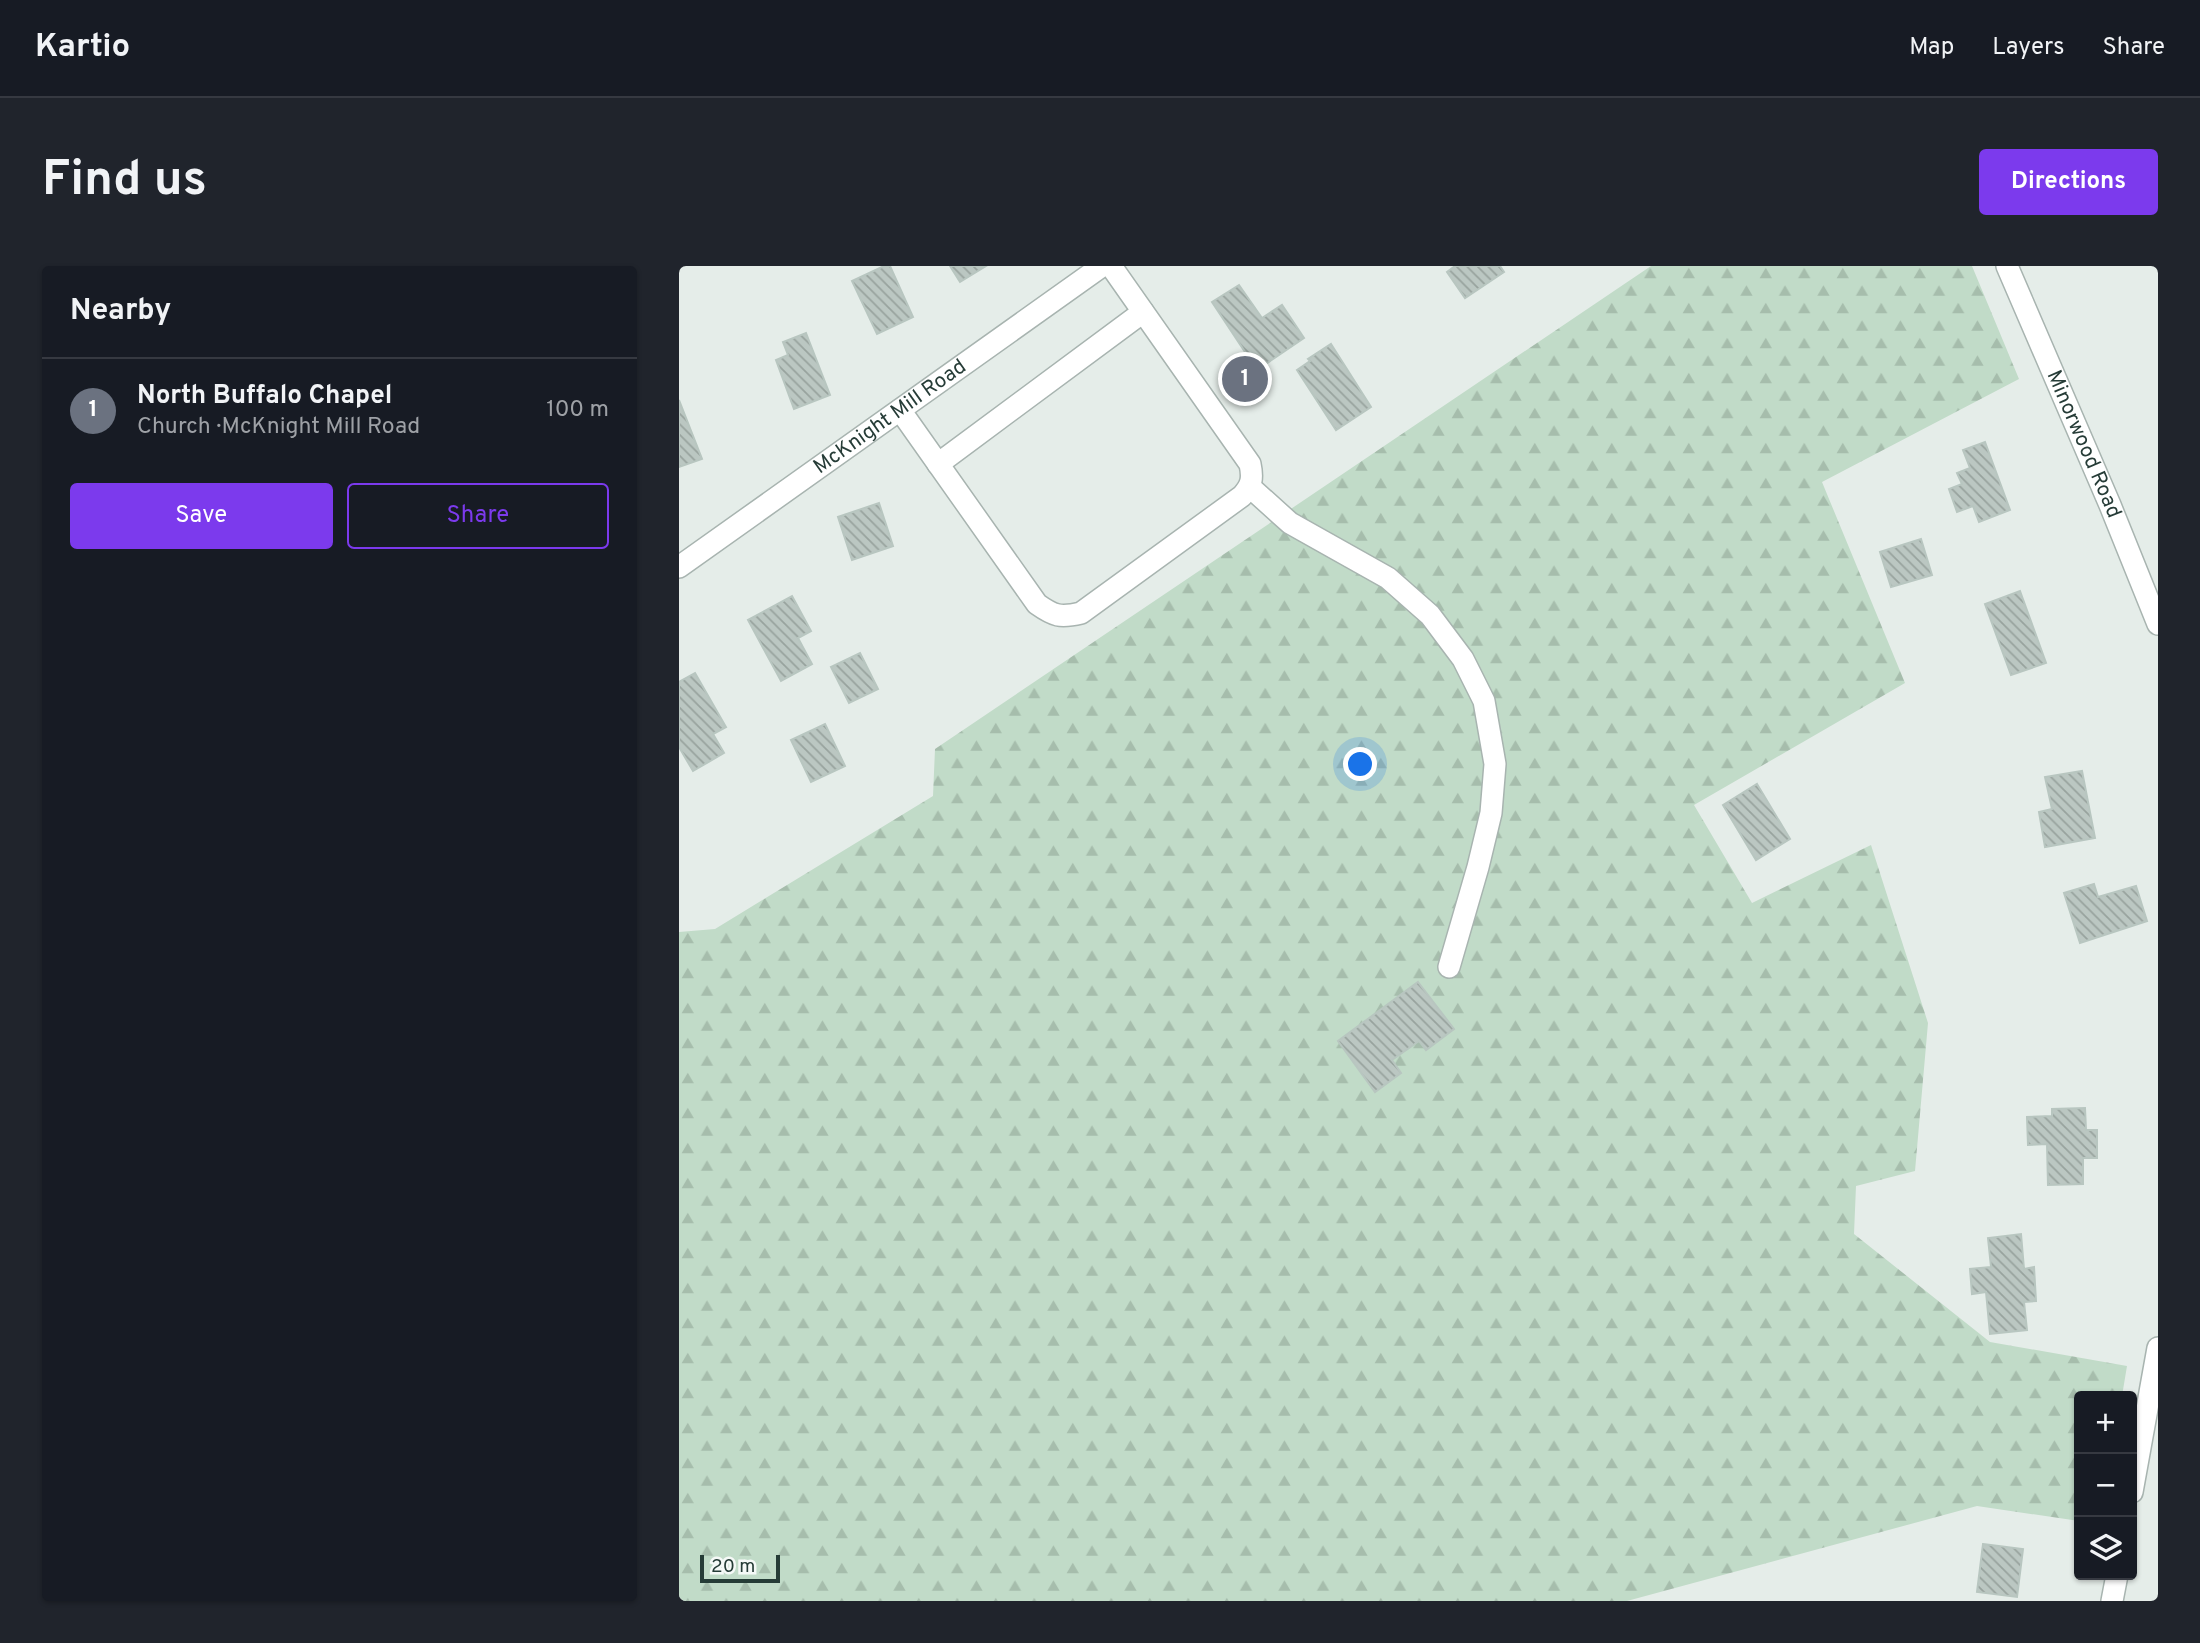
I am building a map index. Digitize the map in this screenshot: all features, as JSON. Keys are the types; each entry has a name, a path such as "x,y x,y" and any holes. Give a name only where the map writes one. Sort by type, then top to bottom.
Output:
{"street":[{"name":"McKnight Mill Road","path":"679,568 1102,266"},
{"path":"900,410 1037,604 1048,613 1063,617 1081,613 1242,496 1250,487 1253,477 1250,464 1111,266"},
{"name":"Minorwood Road","path":"2007,266 2158,624"},
{"path":"938,464 1143,312"},
{"path":"1250,487 1290,523 1388,578 1430,615 1463,659 1484,701 1495,764 1491,813 1449,967"},
{"path":"2137,1464 2158,1348"},
{"path":"2112,1601 2116,1580"}],"green space":[{"path":"1651,266 1972,266 2019,379 1822,482 1905,683 1694,805 1752,903 1871,845 1928,1023 1915,1171 1856,1186 1854,1234 1990,1342 2127,1366 2123,1391 2074,1391 2074,1520 1977,1506 1627,1601 679,1601 679,932 715,929 933,796 935,749"}],"building":[{"path":"884,266 890,266 913,317 877,334 852,281"},
{"path":"950,266 986,266 960,282"},
{"path":"1455,266 1500,266 1504,272 1465,298 1447,272"},
{"path":"1239,285 1262,318 1282,305 1304,338 1257,370 1212,302"},
{"path":"806,333 830,395 794,409 776,360 788,355 783,342"},
{"path":"1331,344 1371,407 1336,430 1297,370"},
{"path":"679,400 702,459 679,467"},
{"path":"1985,442 2010,510 1979,522 1973,506 1957,512 1949,489 1962,484 1957,473 1970,468 1963,450"},
{"path":"879,503 893,546 852,560 838,517"},
{"path":"1921,539 1932,575 1891,587 1880,552"},
{"path":"2020,591 2046,663 2011,675 1985,604"},
{"path":"792,596 811,631 798,638 812,664 781,681 748,620"},
{"path":"860,653 878,689 849,703 831,667"},
{"path":"695,673 726,727 713,734 724,753 693,771 679,747 679,682"},
{"path":"825,724 845,766 811,782 791,740"},
{"path":"2082,771 2095,838 2045,847 2039,812 2052,809 2045,777"},
{"path":"1757,784 1790,839 1756,860 1723,805"},
{"path":"2094,884 2098,897 2136,886 2147,921 2080,943 2064,893"},
{"path":"1418,982 1454,1029 1426,1050 1419,1041 1392,1060 1401,1073 1375,1092 1338,1041"},
{"path":"2085,1108 2086,1130 2097,1130 2097,1158 2083,1158 2083,1184 2048,1185 2047,1144 2028,1145 2027,1117 2052,1116 2052,1109"},
{"path":"2021,1234 2024,1269 2034,1267 2036,1301 2024,1302 2027,1330 1990,1334 1986,1292 1972,1294 1970,1269 1991,1267 1988,1238"},
{"path":"1983,1544 2023,1549 2017,1597 1977,1592"}],"place":[{"name":"North Buffalo Chapel","path":"1245,379"}]}
